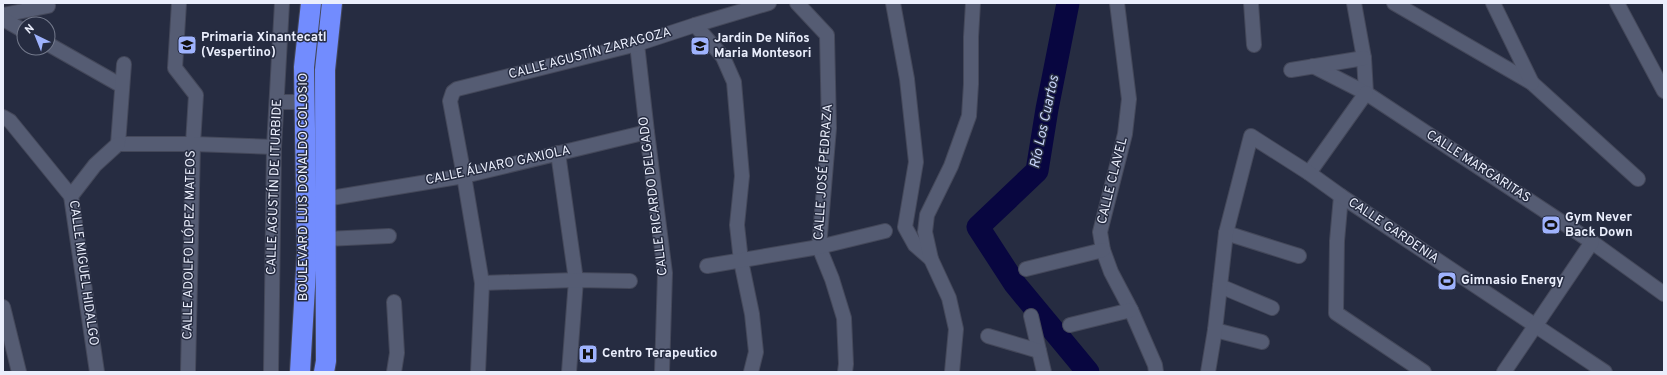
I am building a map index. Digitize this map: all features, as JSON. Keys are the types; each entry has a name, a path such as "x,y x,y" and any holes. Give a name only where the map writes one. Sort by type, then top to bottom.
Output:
{"highway":[{"name":"BOULEVARD LUIS DONALDO COLOSIO","path":"300,372 307,253 304,67 311,3"},
{"name":"BOULEVARD LUIS DONALDO COLOSIO","path":"324,372 326,361 325,70 332,3"}],"street":[{"path":"179,3 175,68 196,94 193,144 274,148"},
{"name":"CALLE AGUSTÍN DE ITURBIDE","path":"271,372 274,148 282,3"},
{"name":"CALLE AGUSTÍN ZARAGOZA","path":"464,176 450,101 453,92 457,89 637,44 769,3"},
{"name":"CALLE JOSÉ PEDRAZA","path":"797,3 827,36 829,128 819,246 832,279 844,318 845,372"},
{"path":"893,3 907,79 916,162 905,227 915,246 931,259"},
{"path":"952,372 956,329 949,298 931,259 925,232 927,215 951,166 969,116 973,3"},
{"name":"CALLE CLAVEL","path":"1117,3 1129,100 1125,134 1100,232 1103,250 1111,272 1131,310 1155,365 1156,372"},
{"path":"1251,3 1254,45"},
{"path":"1309,173 1366,93 1364,58 1354,3"},
{"path":"1394,3 1532,83 1638,179"},
{"path":"1493,3 1532,83"},
{"path":"1617,3 1664,91"},
{"path":"3,15 48,6"},
{"path":"3,19 16,26"},
{"path":"695,25 723,57 734,82 742,176 737,225 741,261 752,314 756,352 751,372"},
{"name":"CALLE RICARDO DELGADO","path":"637,44 646,132 665,273 662,372"},
{"path":"56,49 122,86"},
{"path":"1291,70 1364,58"},
{"path":"118,144 124,64"},
{"name":"CALLE MARGARITAS","path":"1313,66 1366,93 1592,242 1664,294"},
{"path":"277,102 304,102"},
{"path":"3,117 10,121 71,196"},
{"name":"CALLE ÁLVARO GAXIOLA","path":"325,199 464,176 646,132"},
{"name":"CALLE GARDENIA","path":"1226,233 1251,136 1309,173 1341,196 1605,372"},
{"name":"CALLE ADOLFO LÓPEZ MATEOS","path":"118,144 193,144 188,372"},
{"name":"CALLE MIGUEL HIDALGO","path":"97,372 71,196 95,165 118,144"},
{"path":"558,153 576,280 569,372"},
{"path":"464,176 482,283 478,372"},
{"path":"1341,196 1337,241 1336,313 1424,372"},
{"path":"707,266 819,246 885,231"},
{"path":"1208,372 1226,233 1299,256"},
{"path":"326,239 389,236"},
{"path":"1504,372 1592,242"},
{"path":"1026,269 1103,250"},
{"path":"482,283 576,280 630,281"},
{"path":"1220,286 1272,308"},
{"path":"394,302 397,353 394,372"},
{"path":"3,307 7,341 19,372"},
{"path":"1070,325 1131,310"},
{"path":"1031,316 1044,372"},
{"path":"1214,330 1262,342"},
{"path":"988,336 1040,351"}],"waterway":[{"name":"Río Los Cuartos","path":"1068,3 1047,109 1037,171 978,227 1015,284 1088,372"}],"place":[{"name":"Primaria Xinantecatl (Vespertino)","path":"187,45"},
{"name":"Jardin De Niños Maria Montesori","path":"700,46"},
{"name":"Gym Never Back Down","path":"1551,225"},
{"name":"Gimnasio Energy","path":"1447,281"},
{"name":"Centro Terapeutico","path":"588,354"}]}
